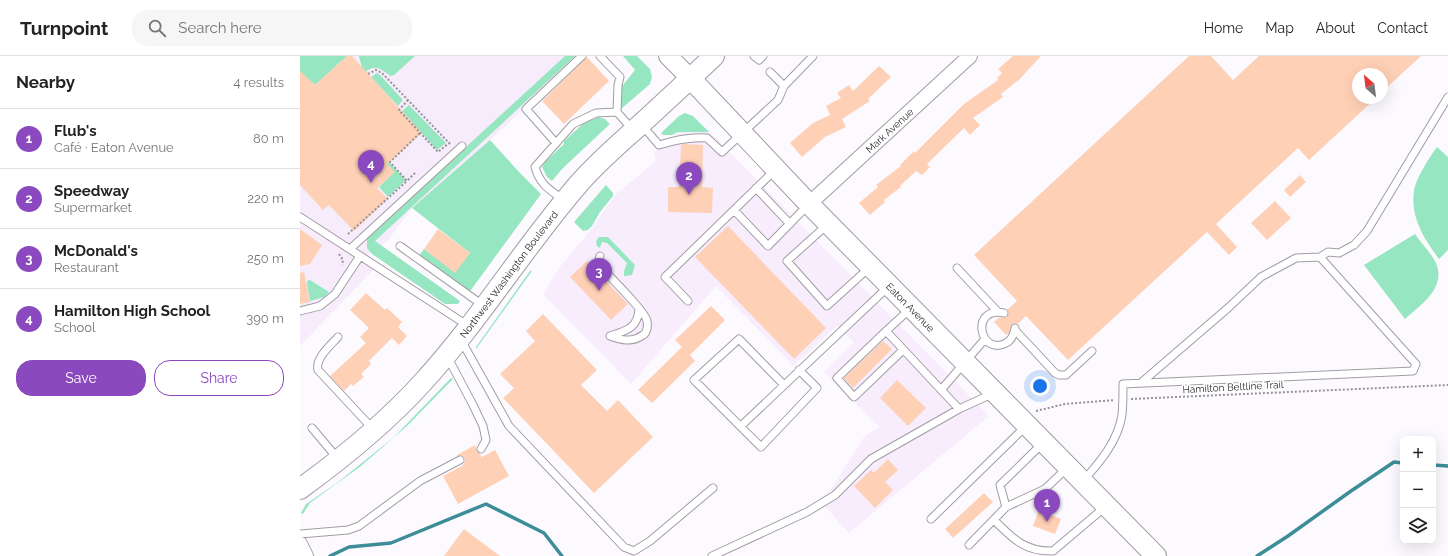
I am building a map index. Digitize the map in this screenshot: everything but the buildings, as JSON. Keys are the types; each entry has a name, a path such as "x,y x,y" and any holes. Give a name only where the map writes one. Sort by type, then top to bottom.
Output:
{"main road":[{"name":"Northwest Washington Boulevard","path":"300,489 339,460 375,430 423,382 465,332 564,200 599,163 714,56"},
{"name":"Eaton Avenue","path":"690,78 828,224 912,307 1156,556"}],"street":[{"name":"Eaton Avenue","path":"668,56 690,78"},
{"name":"Mark Avenue","path":"809,204 970,56"}],"lane":[{"path":"557,142 526,109 582,56"},
{"path":"600,56 620,77 618,85 617,112"},
{"path":"564,200 546,187 538,178 535,167 573,124 596,113 617,112 659,144 692,137 707,138 722,152 778,100 784,86 813,56"},
{"path":"770,72 784,86"},
{"path":"1142,382 1228,308 1261,277 1296,258 1320,256 1328,252 1339,253 1354,245 1367,231 1448,97"},
{"path":"350,249 459,149"},
{"path":"688,301 665,277 776,169"},
{"path":"756,188 790,224"},
{"path":"734,210 768,246 809,204"},
{"path":"300,217 350,249 465,332 509,426 624,547 634,551 650,541 713,488"},
{"path":"828,224 787,261 827,306 871,266"},
{"path":"400,246 485,306"},
{"path":"300,311 320,306 335,294 360,256"},
{"path":"600,256 598,264 639,309 648,320 647,329 644,334 635,339 624,340 610,336 623,332 632,327 638,318 639,309"},
{"path":"1083,481 1101,462 1113,439 1122,416 1123,384 1413,371 1416,364 1320,256"},
{"path":"957,268 1001,312 993,313 984,319 981,329 985,340 995,345 1001,345 1010,340 1015,328 1055,374 1059,375 1066,375 1092,352"},
{"path":"741,426 889,285"},
{"path":"903,350 890,363 874,372 865,381 854,397 837,378 873,347 886,331 912,307"},
{"path":"886,331 959,410"},
{"path":"338,337 320,357 317,366 318,370 375,430"},
{"path":"784,385 739,339 694,380 761,447 817,388 799,370"},
{"path":"941,390 985,340"},
{"path":"446,354 483,426 486,440 481,449"},
{"path":"884,357 890,363"},
{"path":"712,556 807,512 835,495 871,459 959,410 996,393"},
{"path":"931,519 1024,421"},
{"path":"312,428 339,460"},
{"path":"1006,507 1000,486 1045,442"},
{"path":"300,534 348,530 359,526 420,481 460,460"},
{"path":"969,545 1006,507 1045,489 1069,466"},
{"path":"994,520 1015,541 1043,551 1052,551 1106,505"}],"path":[{"path":"368,74 376,70 382,73 449,143 459,149"},
{"path":"408,100 399,110 438,152 449,143"},
{"path":"407,181 390,162 420,133"},
{"path":"348,234 415,172"},
{"path":"338,252 343,260 342,267"},
{"name":"Hamilton Beltline Trail","path":"1024,421 1040,410 1065,404 1448,385"}],"shaded area":[{"path":"300,56 580,56 472,157 412,208 388,240 364,258 377,266 300,346"},
{"path":"708,130 989,416 849,533 818,499 831,490 864,437 879,427 824,372 854,342 837,326 793,366 716,286 631,384 543,294 559,268 589,232 615,195 656,161 654,152 679,132"}],"green space":[{"path":"300,56 347,56 315,85 304,75 300,78"},
{"path":"359,56 415,56 394,75 390,76 378,68 369,69 366,72 362,68"},
{"path":"565,56 575,56 375,241 460,301 458,304 445,304 372,254 367,248 367,238"},
{"path":"623,56 637,56 650,69 652,77 650,84 621,109 619,106 620,84 623,85 635,70"},
{"path":"377,73 403,100 398,106 371,77"},
{"path":"409,105 446,143 437,150 402,111"},
{"path":"685,113 693,116 709,132 678,132 672,135 663,135 661,133 679,116"},
{"path":"598,117 605,119 610,124 562,169 552,181 547,177 542,167 545,162 564,144 564,141 584,123"},
{"path":"490,140 541,194 468,294 417,258 424,249 455,272 470,253 412,208"},
{"path":"1437,147 1448,157 1448,250 1439,259 1423,236 1416,219 1413,201 1417,180"},
{"path":"389,162 406,180 388,197 379,187 394,172 387,164"},
{"path":"606,185 613,193 613,196 600,212 592,226 588,230 583,231 574,222"},
{"path":"1415,234 1435,261 1438,270 1438,279 1431,294 1405,319 1364,265"},
{"path":"599,237 608,237 635,265 632,275 624,276 627,263 607,243 602,242 600,248 597,246 596,241"},
{"path":"530,271 532,271 476,349 476,347"},
{"path":"308,280 329,292 324,297 310,301 307,283"},
{"path":"451,378 453,379 408,425 361,466 310,503 303,514 301,513 306,504 337,483 394,437"}],"waterway":[{"path":"1257,556 1394,462 1400,463"},
{"path":"1436,465 1448,466"},
{"path":"330,556 349,547 391,543 486,504 544,533 562,556"}],"place":[{"name":"Hamilton High School","path":"371,183"},
{"name":"Speedway","path":"689,195"},
{"name":"McDonald's","path":"599,291"},
{"name":"Flub's","path":"1047,522"}]}
